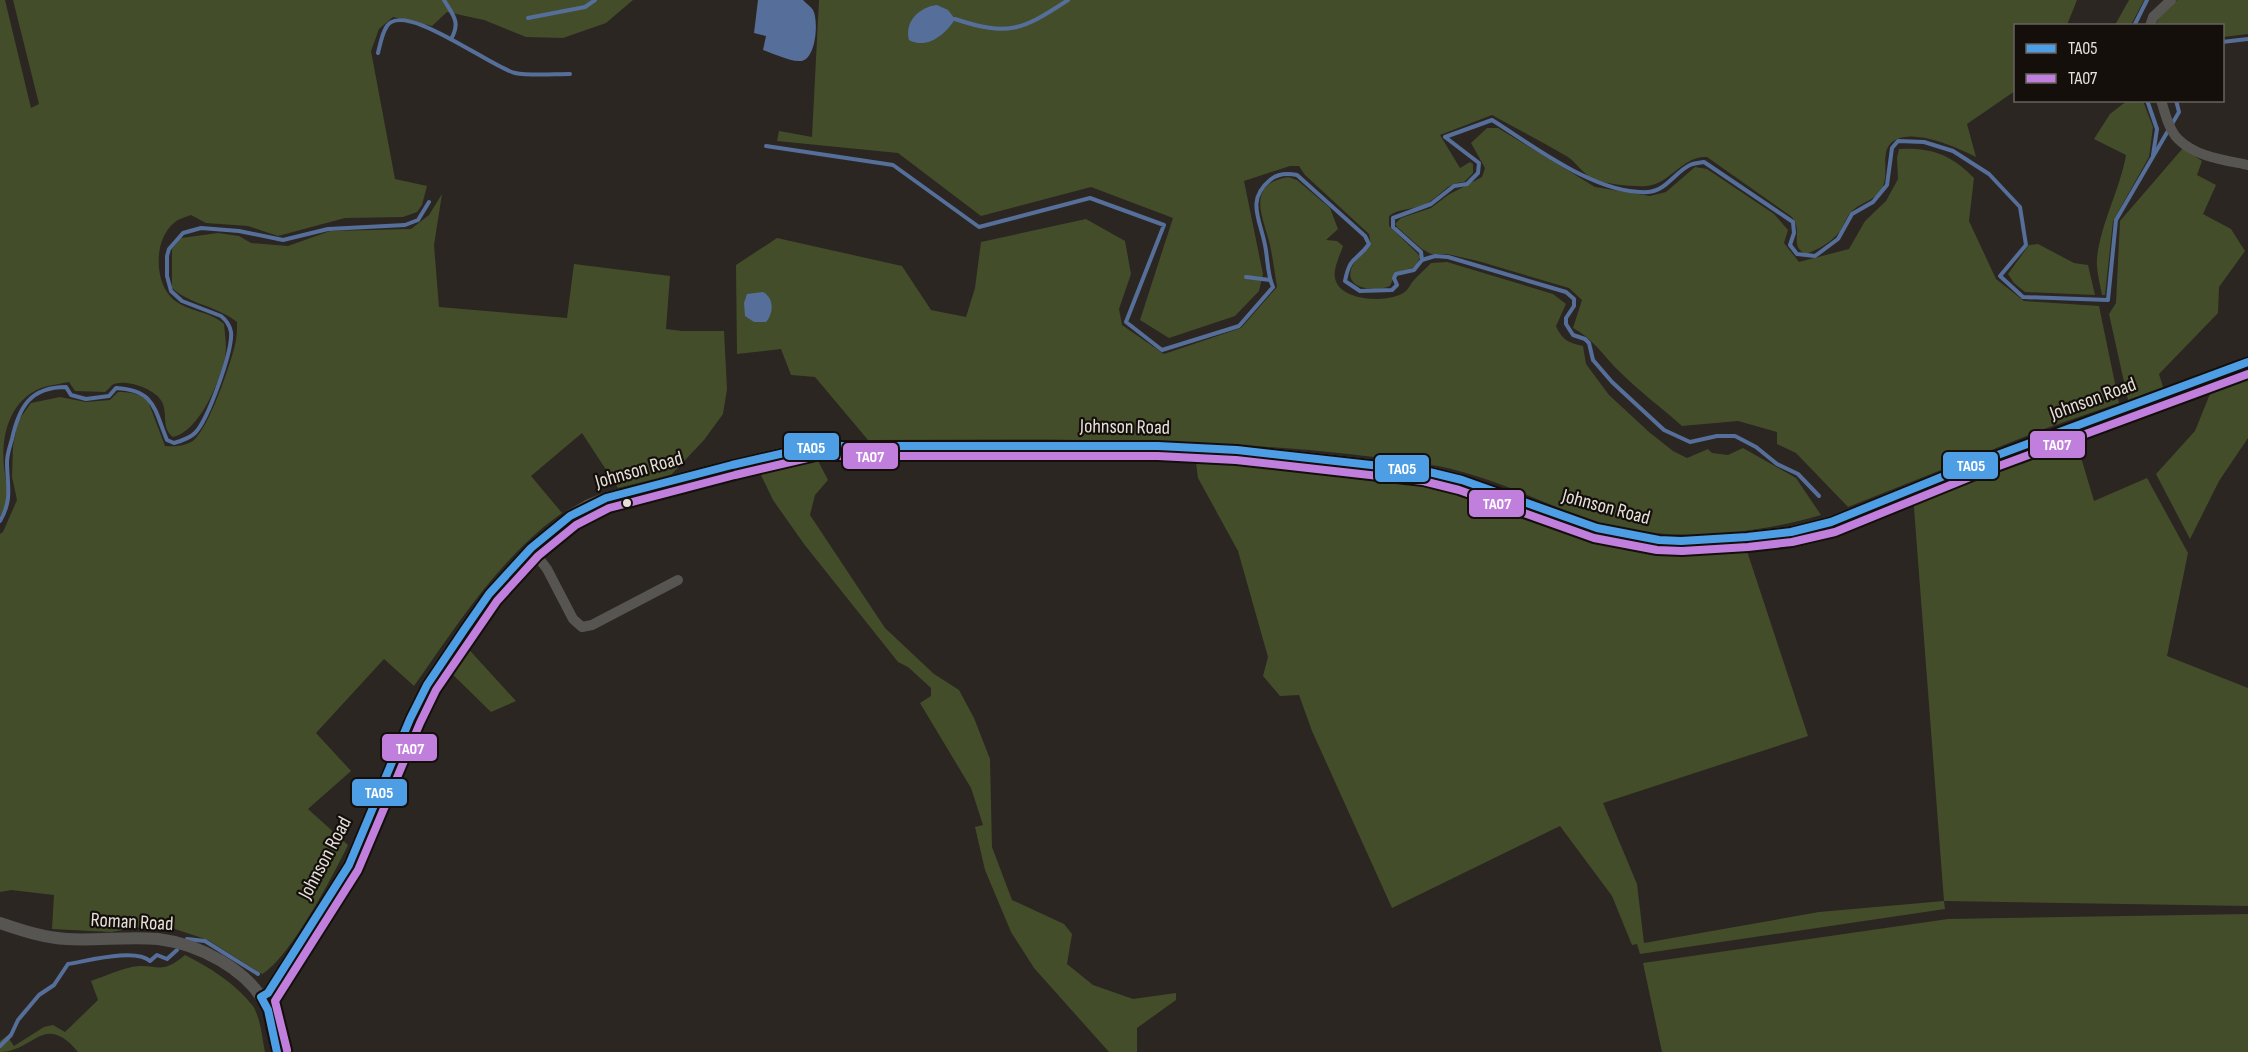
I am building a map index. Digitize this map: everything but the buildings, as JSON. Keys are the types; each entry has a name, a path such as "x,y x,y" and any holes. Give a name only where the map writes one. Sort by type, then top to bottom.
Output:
{"street":[{"path":"2151,24 2153,17 2171,0"},
{"path":"2162,102 2177,138 2200,154 2248,165"},
{"name":"Johnson Road","path":"261,997 268,993 349,865 410,719 427,685 489,594 531,548 570,516 606,498 815,446 1158,446 1237,450 1425,471 1462,480 1580,522 1649,539 1681,541 1747,537 1791,532 1831,522 1976,463 2248,362"},
{"path":"531,548 547,569 573,619 582,627 592,625 678,580"},
{"name":"Roman Road","path":"0,923 43,936 67,939 144,938 187,945 210,955 250,984 261,997 268,1010 277,1052"}],"green space":[{"path":"0,0 5,0 31,108 39,104 13,0 633,0 606,23 563,38 526,37 484,20 447,12 432,26 393,17 379,29 371,51 395,179 427,186 422,205 417,212 403,217 345,218 278,236 248,226 206,223 191,215 180,219 167,231 159,251 163,284 167,293 180,304 212,316 224,324 225,357 213,392 200,416 182,433 173,437 167,429 164,407 159,397 140,386 118,383 105,392 75,391 69,382 41,388 21,401 9,421 3,455 7,498 0,516"},
{"path":"819,0 2077,0 2067,24 2014,24 2014,92 1967,124 1976,157 1930,139 1904,137 1894,141 1887,149 1885,177 1881,191 1852,211 1833,239 1806,254 1798,247 1797,228 1792,217 1707,157 1698,158 1683,165 1662,181 1654,184 1635,186 1607,183 1592,178 1568,157 1492,115 1440,135 1460,168 1470,162 1473,164 1473,173 1464,182 1453,184 1426,204 1389,216 1389,226 1420,257 1415,267 1396,273 1390,286 1383,288 1367,288 1354,283 1351,271 1354,263 1371,245 1369,234 1305,175 1299,166 1290,166 1244,181 1263,274 1259,291 1235,316 1169,338 1140,320 1173,218 1091,187 981,216 898,153 777,141 779,131 812,137"},
{"path":"2129,0 2144,0 2132,24 2116,24"},
{"path":"2177,0 2248,0 2248,34 2224,37 2224,24 2156,24 2158,18"},
{"path":"2125,102 2143,102 2153,127 2149,157 2113,221 2105,295 2102,295 2097,267 2099,245 2126,155 2094,139 2110,114"},
{"path":"1487,128 1498,128 1595,187 1650,196 1666,192 1695,167 1707,169 1774,214 1788,230 1784,243 1799,262 1849,249 1865,221 1886,201 1898,179 1899,149 1921,149 1940,154 1958,163 1974,178 1969,221 1996,279 2024,301 2099,306 2119,403 2044,429 1848,507 1796,453 1777,444 1777,432 1738,421 1682,426 1628,380 1587,337 1573,328 1582,300 1569,288 1478,261 1447,254 1431,254 1398,228 1395,224 1401,218 1431,208 1448,195 1482,177 1485,168 1471,143"},
{"path":"2183,148 2202,161 2197,175 2216,185 2203,214 2231,229 2245,251 2219,287 2218,313 2159,374 2163,387 2128,400 2109,314 2116,303 2120,221"},
{"path":"1288,177 1297,180 1330,208 1338,229 1326,240 1337,241 1343,246 1336,266 1335,278 1346,292 1366,298 1389,298 1406,291 1431,263 1447,262 1553,294 1566,304 1556,326 1563,338 1583,346 1586,364 1609,395 1649,432 1673,451 1687,458 1708,449 1712,453 1728,455 1743,448 1796,478 1821,515 1739,532 1683,535 1655,533 1596,522 1496,483 1444,467 1357,455 1287,448 1147,441 868,440 815,377 791,375 781,349 737,354 736,265 777,238 902,266 931,310 966,317 975,288 981,242 1086,219 1125,241 1131,274 1119,309 1122,325 1164,354 1241,328 1277,287 1260,204 1261,195 1266,187 1274,181"},
{"path":"442,194 434,245 439,307 567,318 574,264 670,276 666,329 724,331 727,389 723,414 704,440 671,475 618,488 582,433 531,476 562,513 518,550 499,571 414,686 384,659 316,733 351,771 308,809 348,845 297,935 285,952 262,974 208,940 160,924 111,932 52,929 54,895 11,890 0,892 0,534 17,500 12,477 13,446 18,421 31,403 60,397 86,402 110,400 118,392 126,392 148,401 165,446 189,443 201,431 219,394 235,345 237,322 229,316 179,294 172,288 172,249 181,238 218,233 239,236 251,243 288,246 330,231 411,229 429,215"},
{"path":"2038,244 2074,263 2088,265 2095,295 2025,292 2014,283 2008,274 2029,245"},
{"path":"2248,369 2248,438 2219,481 2190,539 2156,474 2195,431 2214,384"},
{"path":"2074,434 2094,501 2147,478 2188,553 2167,656 2248,688 2248,906 1944,901 1913,495 1981,467"},
{"path":"813,451 828,480 815,495 810,515 885,628 934,674 959,690 974,718 990,759 992,847 1012,900 1064,924 1072,934 1067,964 1093,985 1133,999 1176,993 1176,1000 1137,1028 1137,1052 1109,1052 1034,968 1011,932 985,870 975,827 983,825 971,788 920,703 931,696 931,688 908,667 898,662 804,544 773,500 756,465"},
{"path":"1195,455 1237,456 1379,471 1455,484 1551,520 1630,543 1680,548 1744,542 1808,736 1603,803 1637,884 1644,943 1819,912 1944,901 1945,909 1640,954 1637,944 1632,945 1612,896 1560,826 1392,908 1312,731 1299,695 1280,696 1263,676 1268,657 1238,551 1198,478"},
{"path":"463,643 516,701 491,712 445,667"},
{"path":"2248,914 2248,1052 1662,1052 1643,963 1948,919"},
{"path":"185,955 222,977 239,990 253,1006 260,1023 265,1052 78,1052 66,1040 47,1034 12,1050 0,1052 0,1041 7,1036 14,1046 44,1027 53,1025 65,1032 98,1000 91,981 132,967 163,967 176,962"}],"water":[{"path":"758,0 803,0 812,9 815,15 816,31 810,55 800,61 763,50 766,36 754,33"},
{"path":"937,5 948,10 955,19 951,25 929,42 916,43 909,40 909,27 914,16 930,6"},
{"path":"763,292 771,302 770,314 766,322 754,322 745,316 744,303 747,294"}],"waterway":[{"path":"444,0 456,23 451,39"},
{"path":"528,18 585,7 595,0"},
{"path":"955,19 989,28 1014,28 1039,18 1068,0"},
{"path":"2135,24 2147,0"},
{"path":"378,53 387,26 396,20 429,28 515,73 570,74"},
{"path":"2224,42 2248,39"},
{"path":"2148,102 2157,129 2153,155"},
{"path":"766,146 893,165 979,227 1090,198 1164,225 1126,322 1162,350 1239,326 1273,287 1258,218 1257,202 1263,187 1279,175 1297,175 1365,236 1369,244 1352,262 1345,281 1360,291 1392,290 1397,285 1394,278 1396,274 1414,270 1422,260 1421,252 1393,227 1393,218 1431,204 1454,186 1467,184 1478,173 1479,163 1445,137 1492,120 1566,167 1608,186 1628,191 1654,191 1690,165 1704,162 1793,222 1794,233 1790,245 1797,254 1815,256 1838,239 1852,214 1873,202 1887,185 1892,148 1898,141 1924,142 1953,151 1989,174 2020,207 2026,245 2000,276 2023,297 2108,300 2116,220 2179,112 2176,102"},
{"path":"0,521 7,506 7,459 18,417 28,401 43,391 66,387 71,395 86,399 109,396 116,388 139,393 151,403 167,440 174,443 191,436 200,426 213,400 224,368 231,332 228,323 221,316 182,301 171,291 167,276 167,256 169,249 183,233 201,228 239,231 283,240 328,229 405,225 418,220 429,202"},
{"path":"1422,260 1435,256 1448,257 1566,292 1574,299 1574,306 1566,318 1566,324 1573,335 1589,343 1593,360 1612,382 1664,430 1690,442 1717,436 1735,436 1756,447 1777,464 1798,474 1819,496"},
{"path":"1246,277 1270,280"},
{"path":"187,939 205,941 258,974"},
{"path":"0,1046 11,1035 18,1020 39,995 54,985 68,964 123,955 143,957 150,961 157,955 167,959 177,950"}],"transit line":[{"name":"TA05","path":"277,1052 268,1010 261,997 268,993 349,865 410,719 427,685 489,594 531,548 570,516 606,498 815,446 1158,446 1237,450 1425,471 1462,480 1597,528 1659,540 1747,537 1791,532 1831,522 1976,463 2248,362"},
{"name":"TA07","path":"287,1050 275,1001 358,870 436,690 497,601 538,556 576,525 609,508 816,456 1158,456 1236,460 1423,481 1459,490 1594,538 1657,550 1682,551 1748,547 1792,542 1835,532 1980,473 2248,374"}]}
